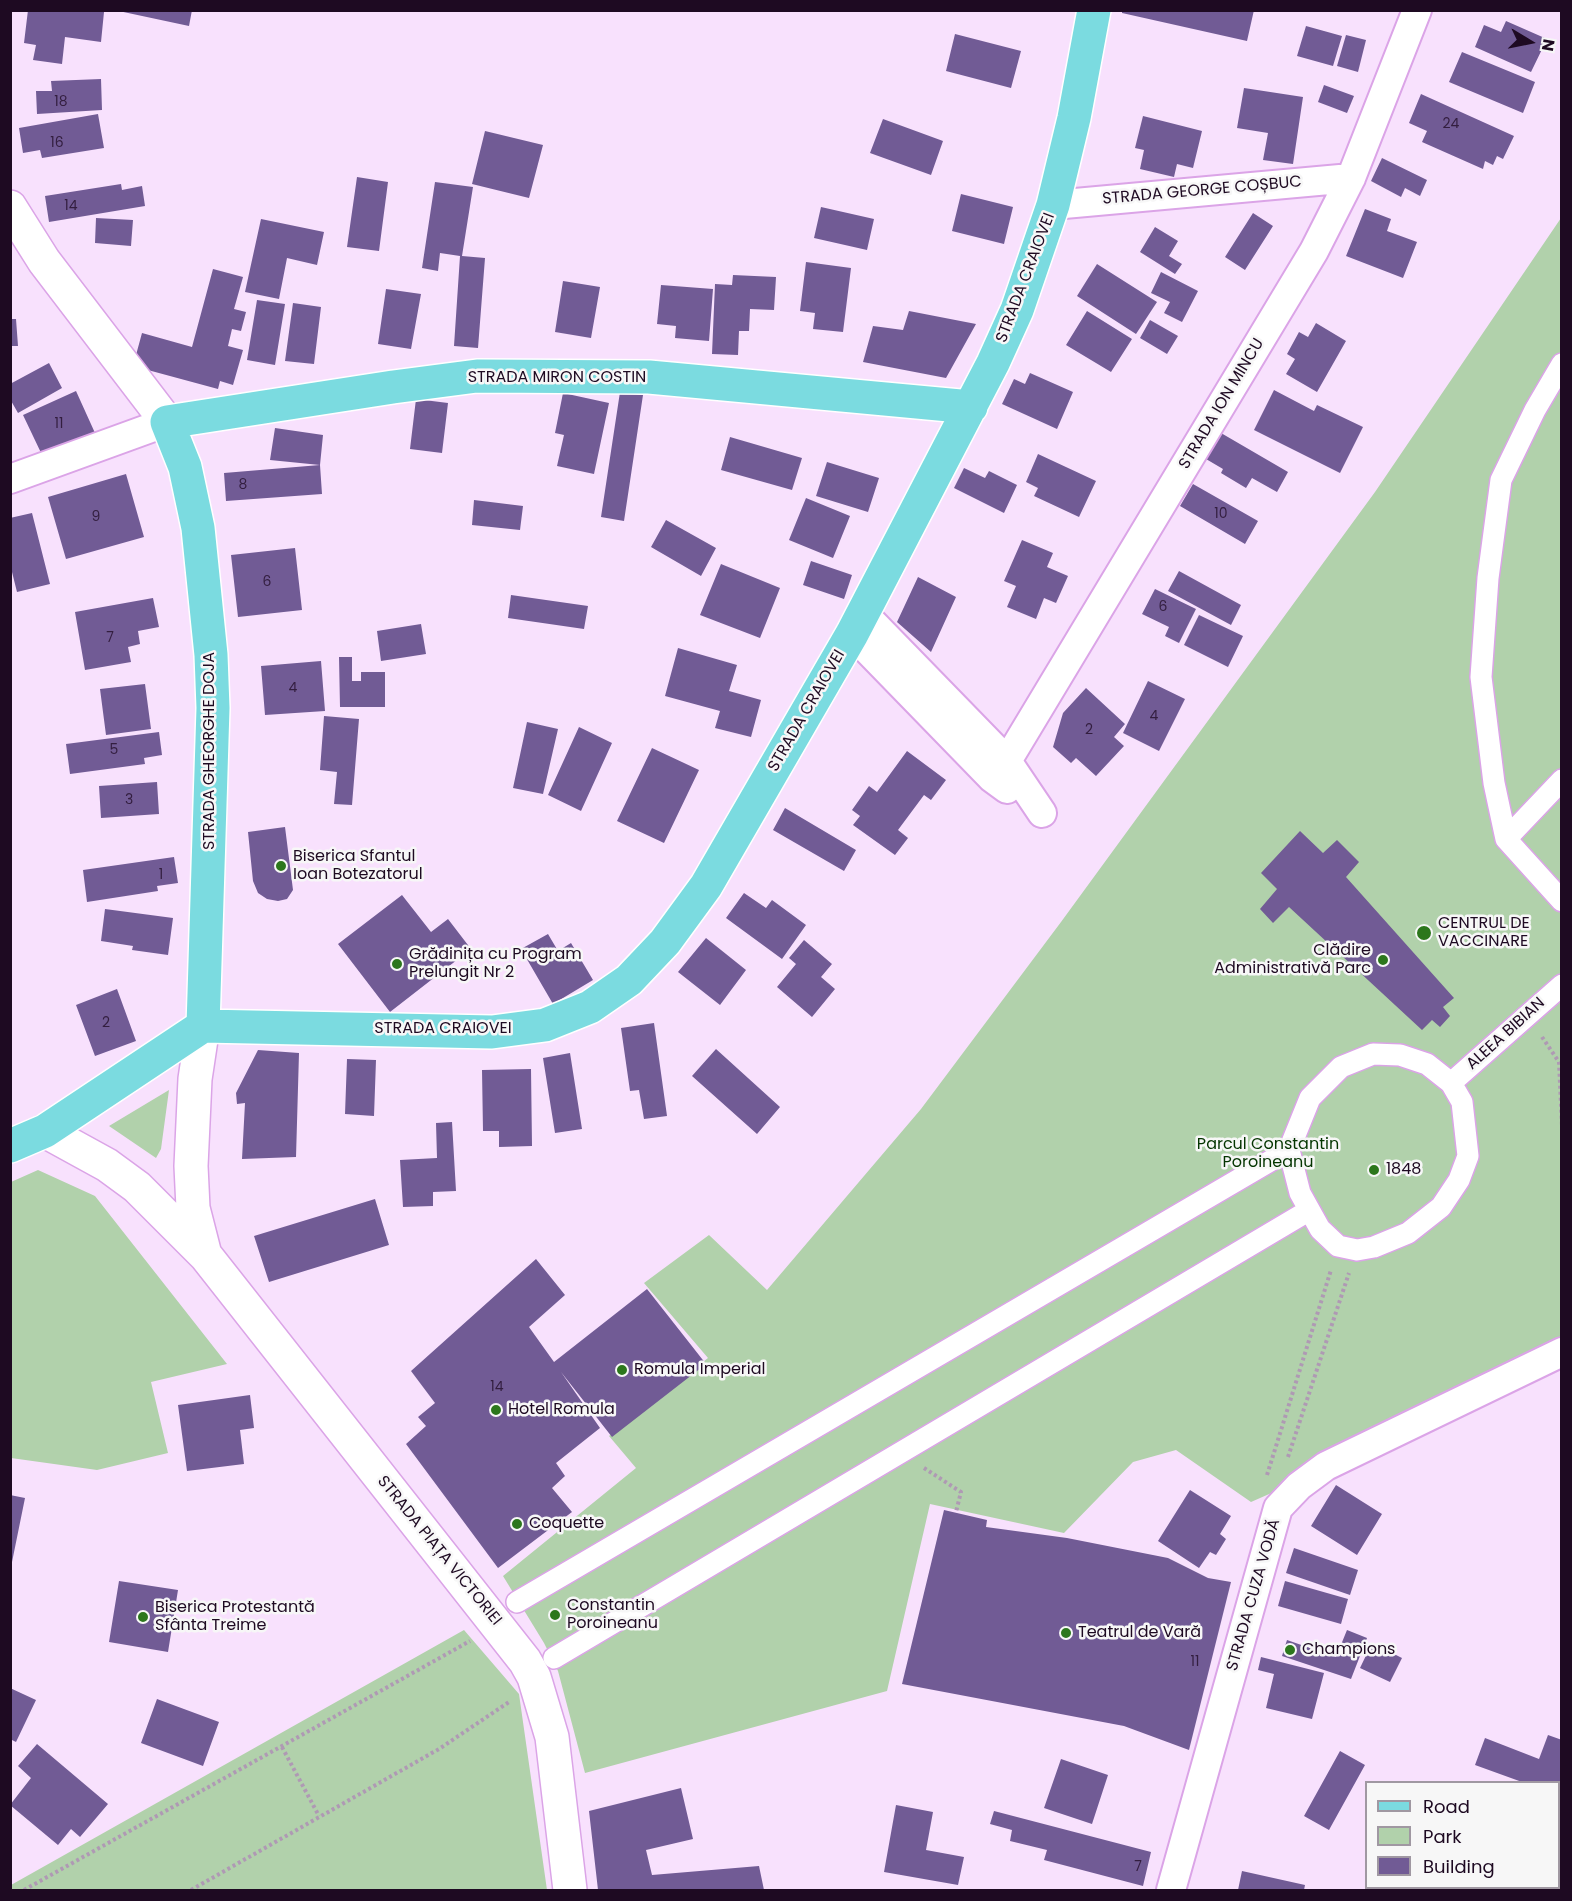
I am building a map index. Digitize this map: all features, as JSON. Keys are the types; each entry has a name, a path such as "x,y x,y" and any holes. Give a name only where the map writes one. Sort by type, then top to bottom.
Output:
{"main road":[{"name":"STRADA CRAIOVEI","path":"203,1026 492,1032 545,1025 590,1007 629,980 665,942 706,886 857,623 971,407 1017,310 1053,205 1074,118 1094,10"},
{"name":"STRADA MIRON COSTIN","path":"167,422 477,376 649,377 971,407"},
{"name":"STRADA GHEORGHE DOJA","path":"167,422 185,467 198,528 211,655 213,708 203,1026"},
{"path":"10,1146 45,1131 203,1026"}],"street":[{"name":"STRADA ION MINCU","path":"857,623 1000,770 1314,251 1351,178 1417,10"},
{"name":"STRADA GEORGE COȘBUC","path":"1053,205 1351,178"},
{"name":"STRADA GHEORGHE DOJA","path":"10,207 44,261 167,422"},
{"path":"1562,364 1534,410 1501,480 1488,578 1481,677 1494,783 1506,839 1562,901"},
{"name":"STRADA MIRON COSTIN","path":"10,479 167,422"},
{"path":"1506,839 1562,780"},
{"name":"ALEEA BIBIAN","path":"1451,1083 1526,1014 1562,985"},
{"name":"STRADA PIAȚA VICTORIEI","path":"203,1026 195,1080 191,1166 193,1208 206,1256"},
{"path":"1373,1054 1400,1055 1427,1065 1451,1083 1462,1102 1468,1156 1459,1180 1441,1207 1408,1233 1374,1247 1347,1248 1320,1229 1308,1211 1293,1172 1289,1150 1310,1098 1341,1067 1373,1054"},
{"name":"STRADA PIAȚA VICTORIEI","path":"45,1131 107,1165 138,1187 206,1256 491,1616 534,1677 552,1737 570,1890"},
{"path":"517,1602 1289,1150"},
{"path":"554,1658 1308,1211"},
{"name":"STRADA CUZA VODĂ","path":"1171,1890 1278,1508 1299,1486 1326,1466 1562,1352"}],"path":[{"path":"1526,1014 1559,1062 1562,1126"},
{"path":"1287,1458 1347,1248"},
{"path":"1266,1477 1347,1248"},
{"path":"901,1453 961,1492 956,1512"},
{"path":"24,1890 473,1639"},
{"path":"191,1890 439,1749 510,1700"},
{"path":"282,1746 319,1816"}],"green space":[{"name":"Parcul Constantin Poroineanu","path":"1561,218 1561,1337 1311,1460 1276,1491 1251,1502 1176,1450 1133,1462 1064,1533 930,1504 887,1691 585,1773 558,1671 544,1643 503,1576 636,1468 609,1436 708,1358 644,1283 709,1235 767,1290 921,1109 1061,922 1375,492"},
{"path":"169,1090 161,1149 156,1158 109,1126"},
{"path":"38,1170 95,1196 227,1364 151,1382 168,1453 97,1470 11,1458 11,1182"},
{"path":"464,1630 519,1694 547,1890 11,1890 11,1885"}],"building":[{"path":"28,10 104,12 101,42 65,37 62,64 33,60 36,45 24,43"},
{"path":"114,10 192,10 189,26"},
{"path":"1122,10 1254,10 1247,41 1122,13"},
{"path":"1506,21 1547,39 1531,72 1475,47 1484,25 1501,32"},
{"path":"1306,26 1342,36 1333,66 1297,56"},
{"path":"955,34 1021,51 1011,88 946,71"},
{"path":"1346,35 1366,40 1358,72 1337,66"},
{"path":"1462,52 1535,82 1523,113 1449,82"},
{"path":"101,79 102,110 37,114 36,91 52,91 51,81"},
{"path":"1324,85 1354,96 1347,113 1318,102"},
{"path":"1244,88 1303,97 1293,164 1263,160 1268,133 1237,128"},
{"path":"1421,94 1514,136 1503,159 1497,156 1493,165 1485,161 1483,169 1422,142 1427,131 1409,123"},
{"path":"98,114 104,148 42,158 40,150 23,153 19,128"},
{"path":"1143,116 1202,131 1193,168 1177,164 1174,177 1140,169 1144,150 1135,148"},
{"path":"883,119 943,141 931,175 870,153"},
{"path":"485,131 543,145 529,198 472,184"},
{"path":"1382,158 1427,180 1420,196 1405,188 1401,197 1371,181"},
{"path":"357,177 388,182 379,251 347,247"},
{"path":"435,182 473,187 462,256 485,258 478,348 454,346 460,256 440,253 438,271 422,268"},
{"path":"121,184 122,190 142,186 145,206 49,222 45,196"},
{"path":"961,194 1013,207 1004,244 952,231"},
{"path":"821,207 874,219 867,250 814,238"},
{"path":"1365,209 1391,219 1387,231 1417,242 1403,278 1346,256"},
{"path":"1253,213 1273,226 1245,270 1225,257"},
{"path":"96,218 133,220 131,246 95,243"},
{"path":"261,219 324,232 317,265 287,258 279,299 245,292"},
{"path":"1155,227 1178,241 1169,256 1182,264 1175,274 1140,252"},
{"path":"806,262 851,268 843,332 813,329 815,313 800,311"},
{"path":"1097,264 1157,302 1136,334 1077,296"},
{"path":"213,269 243,277 234,309 246,312 241,331 232,329 228,346 243,350 233,385 220,381 218,389 133,366 142,333 192,347"},
{"path":"1161,272 1198,291 1182,322 1164,313 1170,302 1151,293"},
{"path":"733,275 776,277 774,310 750,309 749,331 739,331 738,355 712,354 715,284 732,285"},
{"path":"563,281 600,287 591,338 555,332"},
{"path":"661,285 713,289 709,341 675,338 676,326 657,324"},
{"path":"386,289 421,294 411,349 378,344"},
{"path":"257,300 285,304 275,365 247,360"},
{"path":"293,303 321,307 314,364 285,361"},
{"path":"909,311 976,324 946,378 863,362 873,326 903,330"},
{"path":"1087,311 1132,339 1111,372 1066,345"},
{"path":"10,319 16,319 18,346 10,346"},
{"path":"1150,320 1178,336 1167,354 1140,338"},
{"path":"1316,323 1346,341 1317,392 1286,374 1295,359 1287,354 1299,332 1308,337"},
{"path":"49,363 62,388 18,413 10,399 10,384"},
{"path":"1030,373 1073,392 1057,429 1002,404 1014,379 1025,384"},
{"path":"1274,390 1314,411 1317,405 1363,427 1340,473 1254,430"},
{"path":"76,391 95,433 43,457 23,415"},
{"path":"620,392 643,395 624,521 601,517"},
{"path":"563,393 609,403 594,474 557,466 564,435 555,433"},
{"path":"416,399 448,403 442,453 410,449"},
{"path":"275,428 323,435 320,465 270,460"},
{"path":"1221,433 1288,472 1277,492 1252,478 1246,488 1221,473 1223,469 1206,459"},
{"path":"730,437 802,458 792,490 721,470"},
{"path":"1038,454 1096,481 1079,517 1034,496 1038,488 1026,482"},
{"path":"827,462 879,478 868,512 816,496"},
{"path":"320,465 322,494 226,501 224,473"},
{"path":"964,468 985,478 989,471 1017,485 1004,513 954,488"},
{"path":"126,474 144,537 66,559 48,497"},
{"path":"1193,484 1258,521 1245,544 1180,506"},
{"path":"806,498 850,516 833,558 789,540"},
{"path":"474,500 523,506 520,530 472,525"},
{"path":"32,513 50,584 17,592 10,564 10,518"},
{"path":"666,520 716,548 701,576 651,547"},
{"path":"1022,540 1053,553 1047,567 1068,576 1056,603 1044,598 1036,619 1007,607 1016,586 1004,581"},
{"path":"295,548 302,610 238,617 231,555"},
{"path":"811,561 852,575 844,599 803,585"},
{"path":"721,564 780,588 760,638 700,615"},
{"path":"1179,571 1241,605 1231,625 1168,591"},
{"path":"918,577 956,597 931,652 897,622"},
{"path":"1155,589 1196,609 1179,643 1165,636 1169,627 1142,614"},
{"path":"511,595 588,606 584,629 508,618"},
{"path":"153,598 159,627 138,631 140,644 128,647 131,662 85,670 75,612"},
{"path":"1199,615 1243,636 1228,667 1184,645"},
{"path":"421,624 426,654 381,661 377,631"},
{"path":"678,648 737,665 729,691 761,700 751,737 715,728 720,711 665,696"},
{"path":"339,657 352,657 352,681 361,681 361,672 385,672 385,707 340,707"},
{"path":"321,661 325,711 265,715 261,666"},
{"path":"1148,681 1185,699 1159,751 1123,733"},
{"path":"145,684 151,729 106,735 100,689"},
{"path":"1086,688 1125,724 1114,737 1124,746 1096,776 1076,758 1071,763 1053,747 1063,713"},
{"path":"324,716 359,719 352,805 334,804 337,772 320,770"},
{"path":"527,722 558,729 543,794 513,788"},
{"path":"579,727 612,743 581,811 548,795"},
{"path":"159,732 162,755 144,758 145,764 70,774 66,744"},
{"path":"652,748 699,770 664,843 617,821"},
{"path":"907,751 946,780 931,800 924,795 898,830 908,838 895,855 853,825 860,816 852,810 869,786 877,792"},
{"path":"157,782 159,814 101,818 99,786"},
{"path":"785,808 856,850 844,871 773,830"},
{"path":"285,827 293,890 287,899 278,901 267,899 258,893 253,881 248,832"},
{"name":"Clădire Administrativă Parc","path":"1300,831 1323,853 1337,840 1359,862 1346,877 1454,998 1443,1007 1450,1016 1440,1027 1432,1020 1422,1030 1289,907 1273,923 1260,909 1277,889 1261,873"},
{"path":"174,857 178,883 157,886 158,891 87,902 83,870"},
{"path":"744,893 766,908 772,900 806,925 782,959 726,918"},
{"path":"402,895 431,932 448,919 471,949 390,1012 338,944"},
{"path":"105,909 173,918 168,955 132,950 133,946 101,941"},
{"path":"548,934 558,951 571,943 593,980 553,1004 521,949"},
{"path":"706,938 746,970 720,1005 678,972"},
{"path":"804,940 832,964 821,977 835,989 812,1017 777,987 796,964 789,958"},
{"path":"117,989 136,1041 95,1056 76,1005"},
{"path":"654,1023 667,1116 644,1119 639,1090 630,1091 621,1028"},
{"path":"716,1049 780,1107 757,1134 692,1076"},
{"path":"258,1050 299,1053 296,1157 242,1159 245,1103 237,1104 236,1093"},
{"path":"570,1053 582,1129 555,1133 543,1058"},
{"path":"347,1059 376,1060 374,1116 345,1114"},
{"path":"531,1069 532,1146 499,1147 499,1131 483,1131 482,1070"},
{"path":"452,1122 456,1191 433,1192 433,1206 403,1207 400,1160 437,1158 436,1123"},
{"path":"375,1199 389,1245 269,1282 254,1236"},
{"path":"536,1259 565,1295 529,1327 554,1362 647,1289 706,1364 612,1437 561,1372 600,1428 556,1463 565,1476 552,1488 572,1512 498,1568 406,1444 426,1426 418,1417 435,1403 411,1371"},
{"path":"250,1395 254,1428 240,1430 244,1464 187,1471 178,1405"},
{"path":"1336,1485 1382,1514 1357,1555 1311,1526"},
{"path":"1190,1490 1231,1516 1220,1534 1226,1539 1216,1555 1210,1552 1199,1568 1158,1541"},
{"path":"10,1495 25,1498 12,1562 10,1562"},
{"name":"Teatrul de Vară","path":"944,1510 987,1520 986,1527 1067,1538 1168,1558 1208,1578 1231,1582 1189,1750 1124,1726 902,1684"},
{"path":"1294,1548 1358,1570 1350,1595 1286,1573"},
{"path":"119,1581 178,1590 168,1652 109,1642"},
{"path":"1285,1581 1348,1599 1341,1624 1278,1606"},
{"path":"1347,1630 1367,1638 1351,1679 1282,1656 1287,1640 1336,1657"},
{"path":"1372,1643 1402,1658 1390,1682 1360,1668"},
{"path":"1261,1657 1324,1673 1312,1719 1266,1708 1274,1674 1258,1670"},
{"path":"10,1688 36,1700 16,1742 10,1739"},
{"path":"157,1699 219,1722 203,1766 141,1743"},
{"path":"1548,1735 1562,1740 1562,1797 1560,1796 1560,1781 1519,1781 1475,1765 1485,1738 1539,1759"},
{"path":"37,1744 108,1804 80,1837 71,1829 58,1845 10,1805 31,1778 18,1766"},
{"path":"1340,1751 1365,1765 1329,1830 1304,1816"},
{"path":"1061,1759 1108,1775 1092,1824 1044,1808"},
{"path":"681,1788 693,1839 646,1850 652,1875 759,1866 764,1890 598,1890 589,1811"},
{"path":"896,1805 933,1812 926,1850 964,1857 958,1885 884,1872"},
{"path":"994,1811 1151,1852 1143,1886 1044,1860 1047,1850 1010,1841 1012,1830 990,1824"},
{"path":"1560,1822 1562,1824 1562,1863 1560,1864"},
{"path":"1242,1871 1305,1885 1304,1890 1238,1890"},
{"path":"1458,1889 1536,1889 1534,1890 1457,1890"}],"place":[{"name":"Biserica Sfantul Ioan Botezatorul","path":"281,866"},
{"name":"CENTRUL DE VACCINARE","path":"1424,933"},
{"name":"Clădire Administrativă Parc","path":"1383,960"},
{"name":"Grădinița cu Program Prelungit Nr 2","path":"397,964"},
{"name":"1848","path":"1374,1170"},
{"name":"Romula Imperial","path":"622,1370"},
{"name":"Hotel Romula","path":"496,1410"},
{"name":"Coquette","path":"517,1524"},
{"name":"Constantin Poroineanu","path":"555,1615"},
{"name":"Biserica Protestantă Sfânta Treime","path":"143,1617"},
{"name":"Teatrul de Vară","path":"1066,1633"},
{"name":"Champions","path":"1290,1650"}]}
